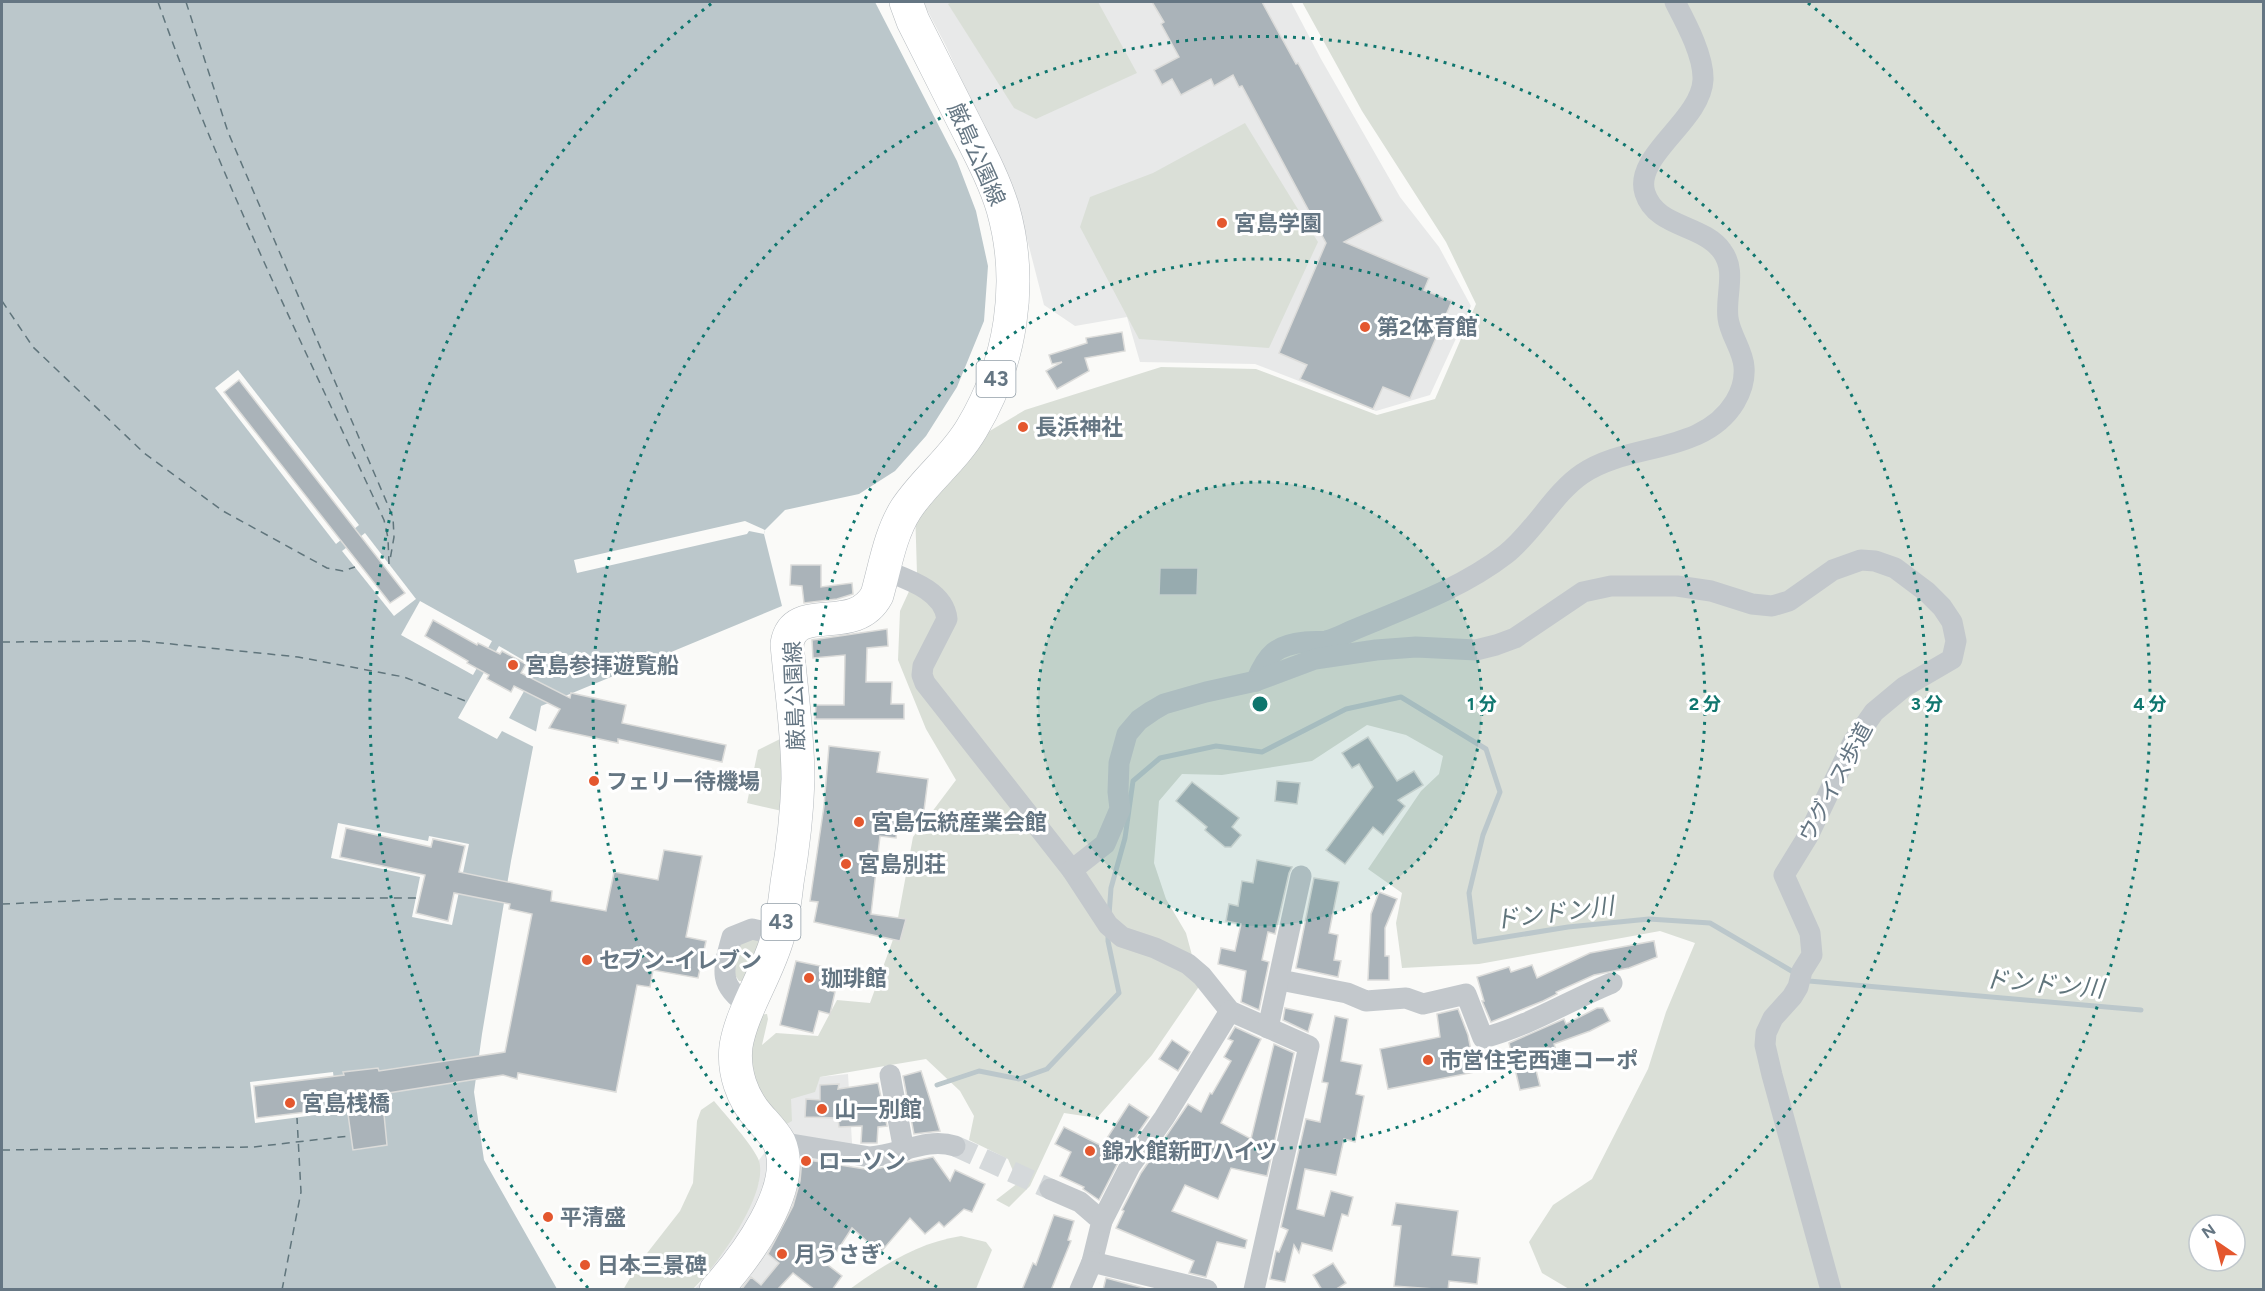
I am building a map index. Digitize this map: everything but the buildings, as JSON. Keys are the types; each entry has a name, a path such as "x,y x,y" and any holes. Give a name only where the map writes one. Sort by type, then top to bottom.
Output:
{"main road":[{"name":"厳島公園線","path":"716,1290 745,1255 758,1234 784,1174 784,1158 779,1142 749,1104 738,1078 736,1048 739,1034 778,935 793,848 797,801 796,742 789,633 796,625 851,616 862,613 871,605 877,595 895,533 907,508 957,451 984,408 1003,360 1008,335 1013,293 1012,260 1009,234 994,185 913,21 906,2"}],"street":[{"path":"1256,681 1267,657 1279,648 1308,641 1325,641 1343,635 1476,574 1507,553 1580,475 1600,464 1676,442 1706,430 1725,418 1737,399 1743,385 1745,369 1728,320 1727,301 1730,274 1728,261 1714,242 1664,217 1649,202 1644,192 1643,180 1646,169 1700,96 1703,81 1697,54 1675,2"},
{"name":"ウグイス歩道","path":"1072,870 1105,844 1112,829 1120,809 1119,763 1127,734 1139,720 1164,704 1256,681 1315,659 1376,650 1416,647 1476,650 1496,645 1515,638 1583,592 1611,586 1677,586 1711,591 1752,604 1772,606 1789,601 1833,570 1849,563 1861,560 1875,561 1895,568 1927,592 1942,607 1952,622 1956,641 1952,659 1911,683 1874,712 1853,742 1808,836 1785,875 1810,933 1812,955 1792,997 1769,1023 1765,1045 1831,1290"},
{"path":"884,570 920,584 936,598 947,614 947,619 923,666 922,675 925,684 1072,870 1108,925 1122,937 1155,948 1188,964 1202,976 1230,1011 1309,1046 1254,1290"},
{"path":"1268,1028 1301,876"},
{"path":"750,1006 736,998 726,983 723,967 732,937 752,929 778,935"},
{"path":"1280,980 1347,993 1366,1001 1406,998 1423,1004 1466,994 1483,1038 1511,1031 1574,998 1612,983"},
{"path":"1080,1290 1092,1262 1102,1221 1130,1166 1164,1118 1230,1011"},
{"path":"890,1075 904,1151"},
{"path":"779,1142 870,1157 904,1151 934,1142 955,1146"},
{"path":"1050,1189 1080,1202 1102,1221"},
{"path":"1092,1262 1207,1290"}],"shaded area":[{"path":"2,2 875,2 957,161 976,211 988,266 984,321 957,387 926,436 895,471 859,494 785,510 765,530 764,534 782,606 541,706 511,861 474,1092 484,1160 557,1289 2,1290"},
{"name":"宮島学園","path":"923,2 1291,2 1400,197 1439,247 1471,306 1430,395 1376,411 1255,364 1140,362 1127,317 1075,326 1044,305 1017,200 946,46"},
{"path":"952,2 1098,2 1137,73 1036,119 1014,108 948,4"},
{"path":"1302,2 2263,2 2263,1289 1569,1289 1542,1273 1529,1242 1553,1205 1592,1179 1648,1069 1666,1012 1695,943 1660,931 1479,964 1402,968 1396,923 1402,893 1368,869 1421,791 1439,774 1443,756 1406,735 1367,725 1312,761 1222,775 1182,774 1159,801 1154,863 1166,899 1186,933 1200,985 1152,1055 1097,1118 1064,1113 1030,1186 1009,1207 996,1200 1018,1183 1008,1159 969,1140 974,1116 960,1091 926,1059 820,1077 815,1092 791,1099 792,1121 785,1125 750,1084 749,1040 758,1015 767,1014 768,1019 762,1045 776,1033 818,1036 837,1000 870,1003 895,934 913,837 956,780 926,729 898,660 900,611 917,574 915,508 966,445 1025,410 1161,367 1256,369 1377,415 1435,399 1476,304 1446,242 1362,111"},
{"path":"1245,123 1318,242 1269,348 1139,339 1080,227 1090,197 1153,173"},
{"path":"782,738 782,811 747,803 758,750"},
{"path":"760,939 746,981 739,981 733,972 741,940"},
{"path":"848,1074 853,1160 780,1289 693,1290 706,1277 759,1182 759,1160 785,1125 790,1099 820,1077"},
{"path":"714,1101 746,1139 759,1161 760,1175 749,1210 727,1248 693,1289 623,1290 637,1266 680,1211 693,1183 697,1121 701,1110"},
{"path":"961,1236 986,1242 992,1250 976,1289 850,1289 902,1256 931,1243"}],"pier":[{"path":"238,370 359,525 336,544 215,388"},
{"path":"745,521 765,530 764,534 749,531 747,534 577,573 574,560"},
{"path":"365,533 416,599 394,616 342,551"},
{"path":"420,601 492,641 473,675 401,635"},
{"path":"499,646 537,668 509,718 539,733 536,748 502,731 497,739 458,718"},
{"path":"338,823 428,841 429,836 469,844 452,925 412,917 420,877 331,858"},
{"path":"333,1072 338,1112 255,1123 250,1082"}],"waterway":[{"name":"ドンドン川","path":"1109,915 1111,888 1125,838 1133,781 1160,758 1216,746 1262,752 1346,709 1401,697 1486,749 1500,792 1483,835 1469,893 1475,942 1568,927 1649,919 1710,923 1795,973"},
{"name":"ドンドン川","path":"937,1085 979,1071 1019,1079 1047,1069 1119,993 1108,933"},
{"name":"ドンドン川","path":"1806,979 2141,1010"}],"ferry route":[{"path":"158,2 208,134 236,199 384,520 388,538 389,564"},
{"path":"186,2 228,132 393,517 394,537 390,560"},
{"path":"2,301 33,347 144,453 223,511 327,568 343,571 355,567"},
{"path":"2,642 142,641 298,657 404,677 468,702"},
{"path":"2,904 116,899 417,898"},
{"path":"282,1290 301,1192 297,1118"},
{"path":"2,1150 253,1147 349,1136"}],"tunnel":[{"path":"955,1146 1050,1189"}],"place":[{"name":"宮島学園","path":"1222,223"},
{"name":"第2体育館","path":"1365,327"},
{"name":"長浜神社","path":"1023,427"},
{"name":"宮島参拝遊覧船","path":"513,665"},
{"name":"フェリー待機場","path":"594,781"},
{"name":"宮島伝統産業会館","path":"859,822"},
{"name":"宮島別荘","path":"846,864"},
{"name":"セブン-イレブン","path":"587,960"},
{"name":"珈琲館","path":"809,978"},
{"name":"市営住宅西連コーポ","path":"1428,1060"},
{"name":"宮島桟橋","path":"290,1103"},
{"name":"山一別館","path":"822,1109"},
{"name":"錦水館新町ハイツ","path":"1090,1151"},
{"name":"ローソン","path":"806,1161"},
{"name":"平清盛","path":"548,1217"},
{"name":"月うさぎ","path":"782,1254"},
{"name":"日本三景碑","path":"585,1265"}]}
